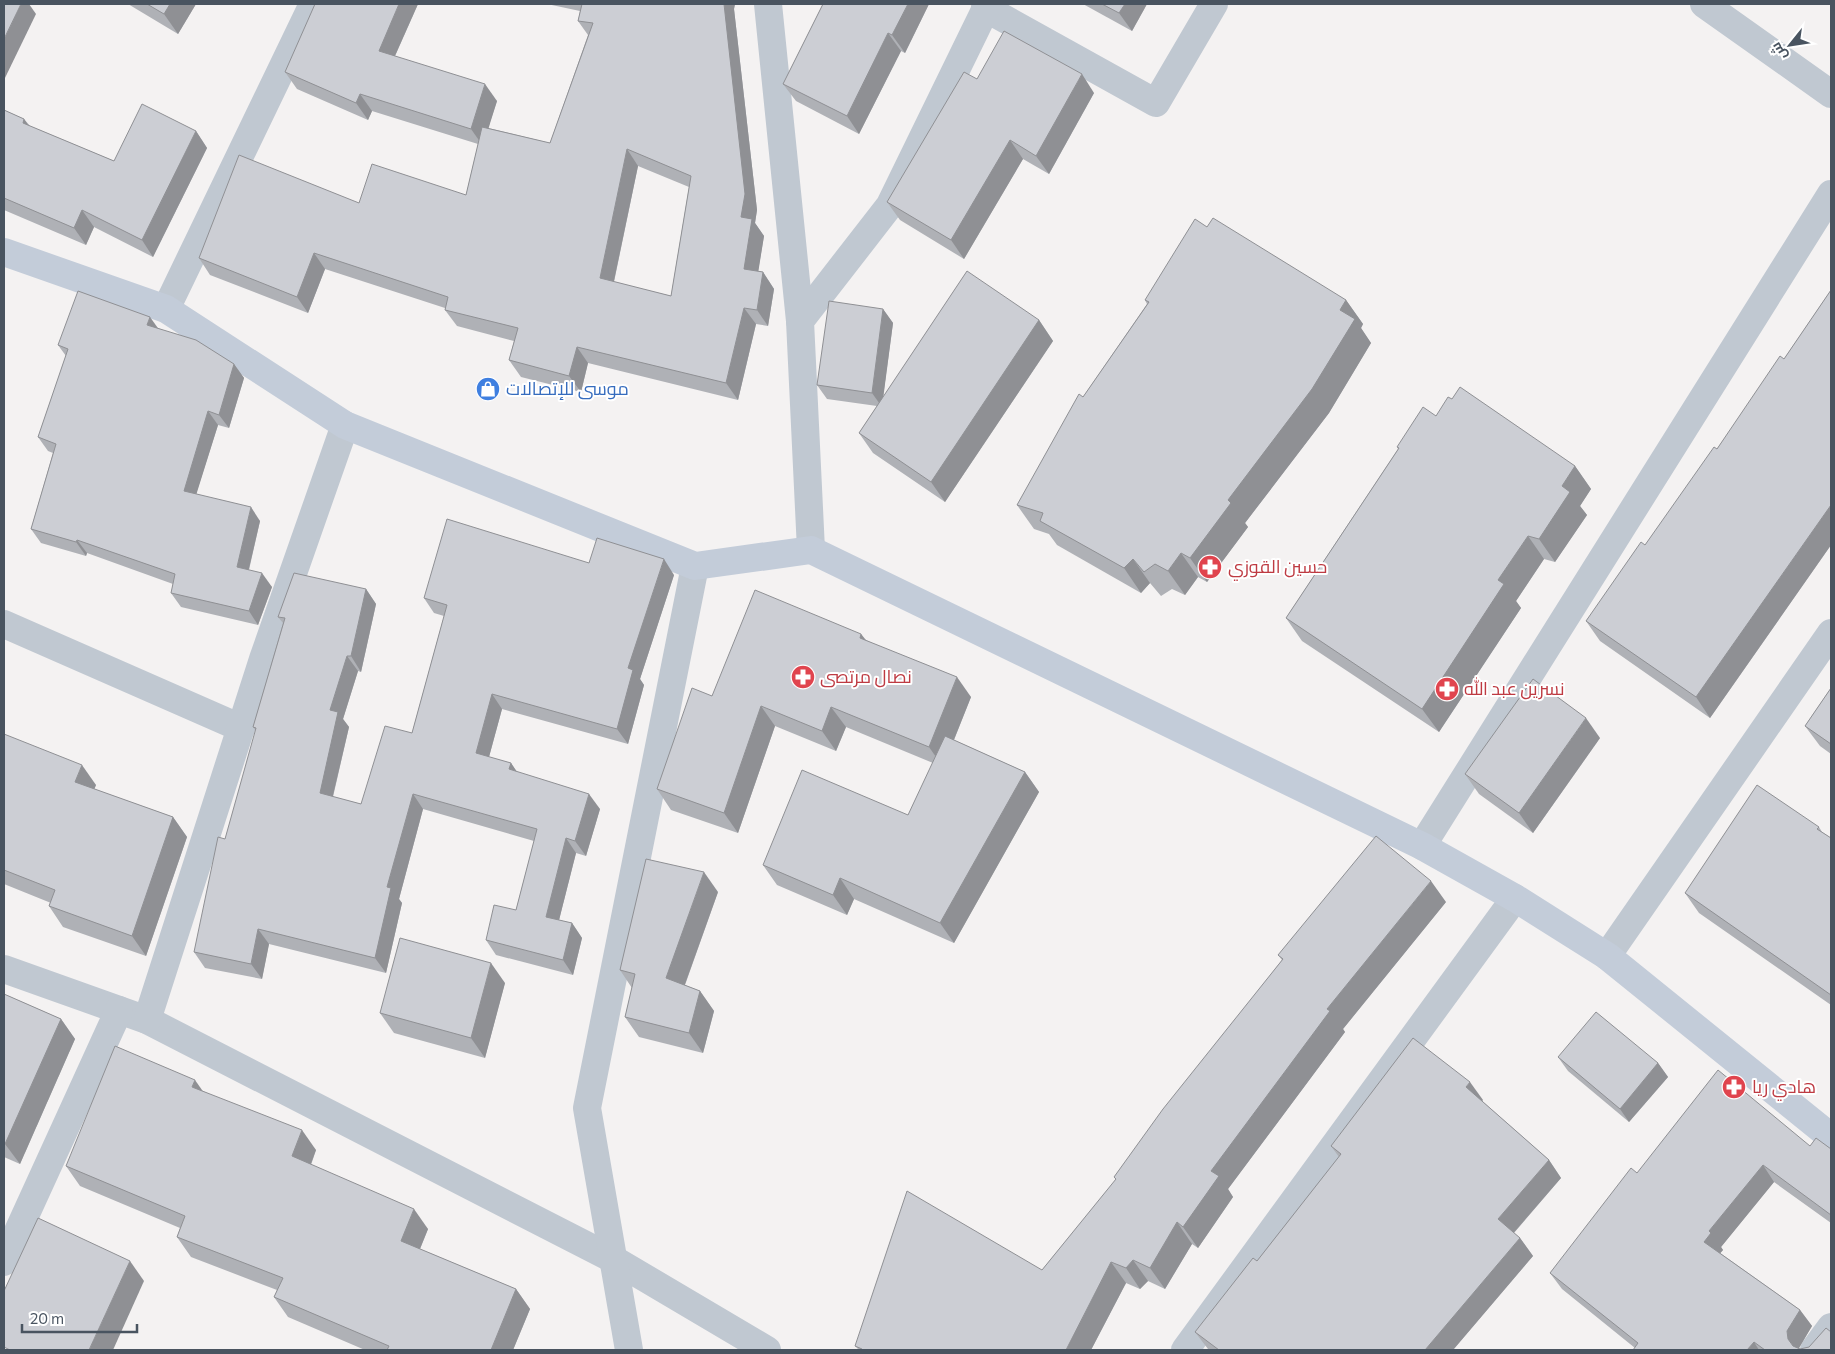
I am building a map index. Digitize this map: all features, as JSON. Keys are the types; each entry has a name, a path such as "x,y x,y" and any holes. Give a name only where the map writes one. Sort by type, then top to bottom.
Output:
{"street":[{"path":"166,309 313,4"},
{"path":"768,4 800,321 811,550"},
{"path":"800,321 890,205 986,6 1156,103 1214,4"},
{"path":"1704,4 1831,94"},
{"path":"1422,846 1831,194"},
{"path":"4,252 166,309 345,425 694,566 811,550 1422,846 1515,898 1607,956 1831,1137"},
{"path":"147,1020 241,728 345,425"},
{"path":"629,1350 587,1108 694,566"},
{"path":"4,624 241,728"},
{"path":"1607,956 1831,633"},
{"path":"1185,1350 1515,898"},
{"path":"4,969 147,1020 613,1259 767,1350"},
{"path":"4,1262 119,1010"},
{"path":"1814,1350 1831,1327"}],"building":[{"path":"4,4 21,4 4,39"},
{"path":"147,4 170,4 164,14"},
{"path":"315,4 399,4 379,51 485,84 471,129 360,94 356,103 285,72"},
{"path":"582,4 724,4 745,194 741,217 752,219 744,269 763,272 757,310 744,308 726,383 577,347 569,376 509,360 518,328 445,310 448,297 314,253 297,297 199,258 239,155 359,203 372,164 466,195 482,127 550,143 593,23 578,21","holes":["627,149 691,176 671,296 600,278"]},
{"path":"823,4 908,4 892,35 888,33 847,116 783,84"},
{"path":"1102,4 1125,4 1119,13"},
{"path":"1004,31 1082,74 1036,156 1010,140 951,240 887,202 964,72 977,79"},
{"path":"142,104 196,131 142,240 82,210 74,228 4,198 4,110 24,119 23,123 114,161"},
{"path":"1213,218 1346,300 1340,310 1355,319 1312,389 1228,500 1231,503 1190,558 1181,553 1168,571 1155,564 1144,572 1133,559 1124,568 1040,521 1043,513 1017,505 1079,394 1083,397 1149,302 1145,300 1195,219 1207,227"},
{"path":"967,271 1039,320 931,482 859,433"},
{"path":"1831,290 1831,505 1696,697 1586,621 1641,542 1645,545 1714,447 1717,449 1780,356 1784,359"},
{"path":"78,291 150,317 147,325 196,340 234,364 219,415 208,411 184,491 251,507 237,567 262,573 249,611 171,593 175,574 77,540 76,542 31,529 56,444 38,437 68,349 58,345"},
{"path":"829,301 883,309 872,393 817,385"},
{"path":"1460,387 1575,466 1562,486 1570,492 1539,539 1528,536 1498,580 1504,584 1422,709 1286,618 1399,448 1397,447 1423,407 1436,416 1448,397 1452,399"},
{"path":"447,519 589,563 597,538 664,559 628,668 633,670 617,729 492,694 476,753 511,763 509,769 589,794 575,841 566,838 546,917 572,923 563,960 486,940 494,905 516,910 537,829 413,794 387,887 391,888 375,958 258,929 251,964 194,952 218,837 225,839 256,728 253,727 285,618 278,617 294,573 366,589 351,656 347,656 330,710 338,712 320,793 361,804 385,726 412,733 447,605 424,598"},
{"path":"755,590 861,634 860,638 957,677 929,747 831,707 822,731 761,706 724,813 657,789 692,688 712,696"},
{"path":"1533,679 1586,718 1519,813 1465,774"},
{"path":"1831,688 1831,744 1805,726"},
{"path":"4,734 82,765 75,782 173,817 132,936 49,906 55,890 4,870"},
{"path":"945,736 1025,772 940,923 840,878 833,895 763,865 802,770 908,815"},
{"path":"1757,785 1819,827 1817,829 1831,838 1831,995 1685,893"},
{"path":"1376,836 1431,881 1327,1009 1330,1011 1211,1171 1219,1176 1183,1227 1177,1222 1150,1268 1133,1260 1126,1268 1111,1262 1066,1350 862,1350 855,1346 907,1191 1042,1270 1116,1179 1114,1177 1163,1109 1283,959 1278,955"},
{"path":"646,859 704,872 666,978 700,991 689,1033 625,1017 635,974 620,970"},
{"path":"400,938 491,963 471,1038 380,1013"},
{"path":"4,994 61,1019 5,1144 4,1144"},
{"path":"1596,1012 1658,1063 1620,1109 1558,1057"},
{"path":"1413,1038 1470,1082 1466,1087 1549,1160 1498,1219 1520,1238 1425,1350 1219,1350 1195,1332 1253,1258 1257,1261 1341,1154 1331,1146"},
{"path":"115,1046 195,1080 192,1087 302,1130 292,1156 414,1209 401,1241 516,1289 491,1350 387,1350 389,1346 274,1297 283,1278 177,1237 185,1216 66,1166"},
{"path":"1718,1070 1810,1146 1816,1138 1831,1149 1831,1215 1763,1165 1709,1231 1711,1233 1704,1242 1800,1310 1787,1331 1788,1339 1793,1346 1800,1349 1809,1347 1826,1328 1831,1332 1831,1350 1765,1350 1754,1342 1747,1350 1633,1350 1638,1343 1550,1273 1631,1168 1637,1173"},
{"path":"38,1218 130,1261 89,1350 10,1350 4,1347 4,1291"}],"place":[{"name":"موسى للإتصالات","path":"488,389"},
{"name":"حسين القوزي","path":"1210,567"},
{"name":"نصال مرتصى","path":"803,677"},
{"name":"نسرين عبد الله","path":"1447,689"},
{"name":"هادي ريا","path":"1734,1087"}]}
